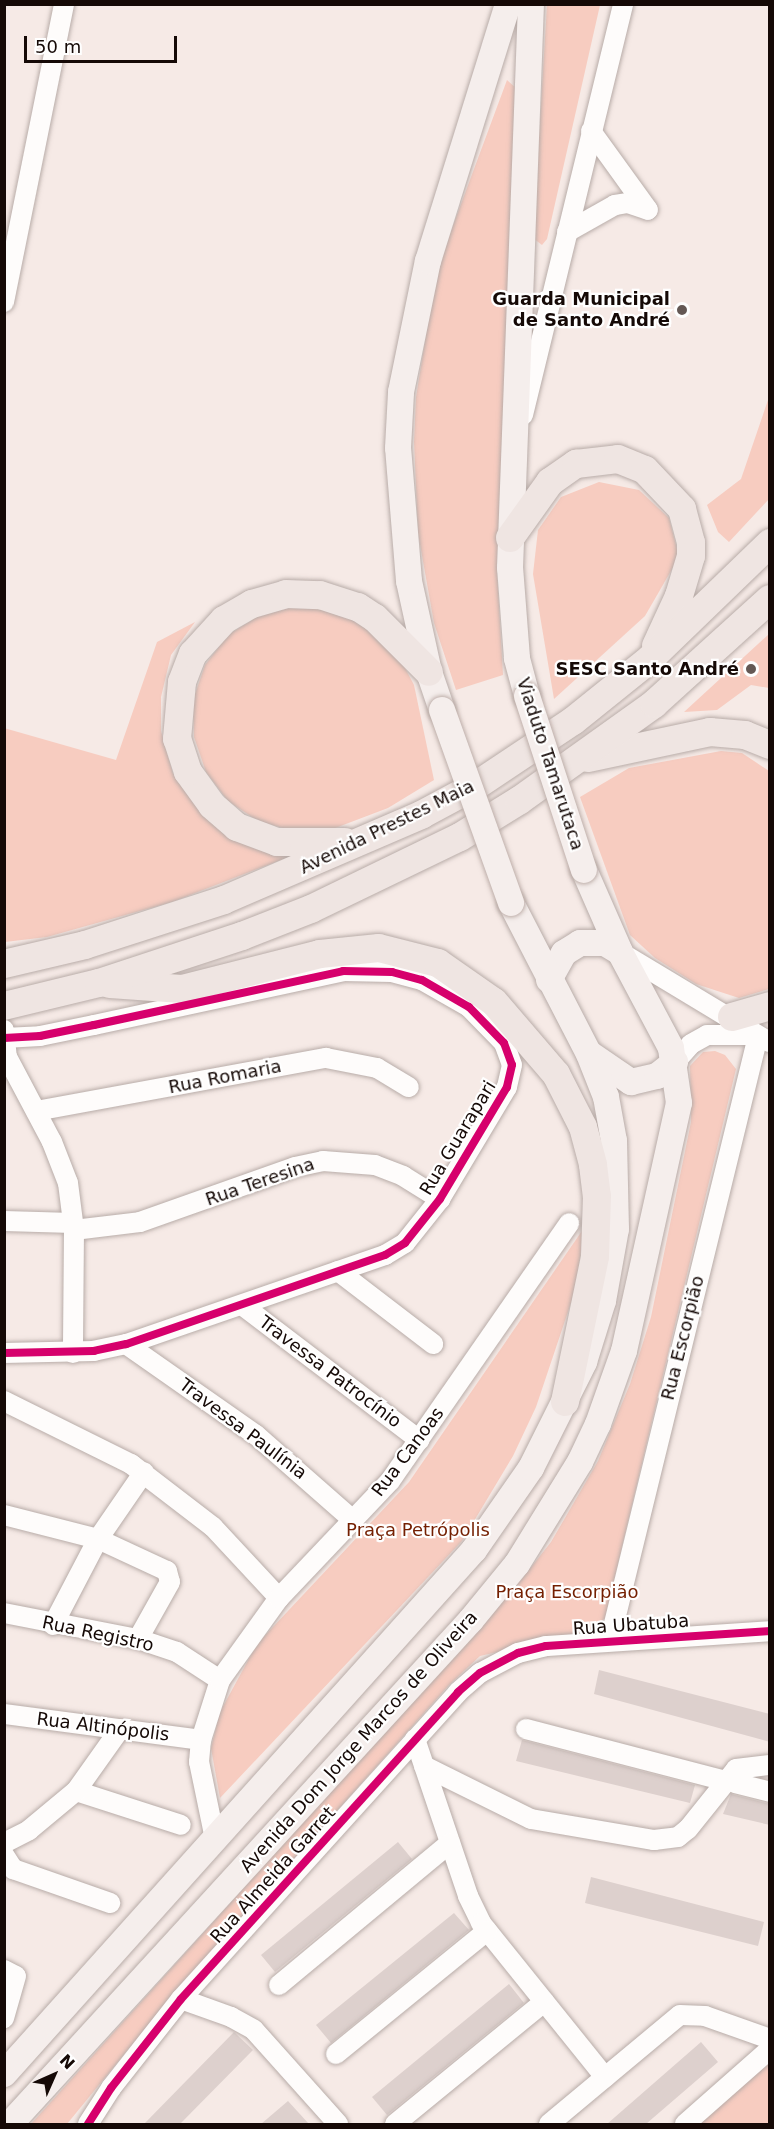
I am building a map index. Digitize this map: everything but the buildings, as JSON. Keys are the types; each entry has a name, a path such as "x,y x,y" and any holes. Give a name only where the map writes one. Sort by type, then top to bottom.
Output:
{"highway":[{"path":"510,538 550,482 576,464 618,459 645,470 660,482 682,509 692,556 679,596 650,659"},
{"name":"Avenida Prestes Maia","path":"4,964 85,945 224,900 421,814 511,764 573,721 650,659 770,543"},
{"path":"357,841 277,842 237,827 212,805 188,772 177,739 179,702 193,654 224,620 252,604 286,594 320,595 358,607 375,618 436,693"},
{"name":"Avenida Prestes Maia","path":"4,1006 99,982 242,936 321,905 460,837 577,761 654,704 770,598"},
{"path":"577,761 710,732 746,735 770,745"},
{"path":"99,982 182,989 320,954 379,948 438,963 494,1002 556,1074 583,1127 593,1166 597,1196 595,1257 565,1402"},
{"path":"753,1033 770,1006"}],"main road":[{"path":"4,2074 474,1550 531,1468 584,1362 603,1301 616,1229 618,1187 606,1097 589,1054 511,903 436,693 405,552 398,448 401,392 428,261 508,4"},
{"path":"510,538 518,438 531,4"},
{"name":"Viaduto Tamarutaca","path":"510,538 518,658 527,696 584,870"},
{"name":"Avenida Dom Jorge Marcos de Oliveira","path":"10,2124 471,1620 539,1531 585,1453 624,1351 676,1130 679,1103 675,1062 653,1010 620,952 584,870"},
{"path":"549,980 564,953 580,943 605,943 620,952"},
{"path":"589,1054 631,1082 657,1076 675,1062"}],"street":[{"path":"518,438 623,4"},
{"path":"4,302 57,6"},
{"path":"567,232 615,205 628,203 648,210 591,131"},
{"path":"620,952 753,1033"},
{"name":"Rua Guarapari","path":"4,1353 73,1353 126,1344 338,1270 374,1260 405,1243 440,1199 507,1087 512,1065 509,1051 482,1018 422,980 392,972 343,971 94,1025 5,1038"},
{"path":"4,1030 7,1057 36,1111 68,1183 73,1226 73,1353"},
{"path":"675,1062 692,1044 707,1035 753,1033"},
{"name":"Rua Escorpião","path":"610,1640 753,1033"},
{"name":"Rua Romaria","path":"36,1111 326,1058 377,1068 409,1086"},
{"name":"Rua Teresina","path":"4,1221 73,1226 140,1222 295,1167 323,1161 375,1164 404,1176 440,1199"},
{"name":"Rua Canoas","path":"215,1839 199,1762 201,1740 220,1680 279,1598 354,1521 419,1440 569,1223"},
{"path":"338,1270 433,1344"},
{"name":"Travessa Patrocínio","path":"242,1305 419,1440"},
{"name":"Travessa Paulínia","path":"126,1344 256,1435 354,1521"},
{"path":"4,1401 144,1472 213,1527 279,1598"},
{"path":"53,1625 98,1539 144,1472"},
{"path":"4,1515 98,1539 167,1571 171,1578 138,1640"},
{"name":"Rua Registro","path":"4,1613 53,1625 138,1640 177,1652 220,1680"},
{"name":"Rua Ubatuba","path":"498,1662 546,1646 770,1631"},
{"name":"Rua Almeida Garret","path":"88,2124 111,2088 181,1999 458,1692 498,1662"},
{"name":"Rua Altinópolis","path":"4,1714 201,1740"},
{"path":"4,1843 29,1830 76,1791 120,1729"},
{"path":"526,1729 770,1792"},
{"path":"416,1739 468,1896 487,1931 605,2077"},
{"path":"424,1766 531,1819 636,1840 678,1837 747,1766 770,1765"},
{"path":"76,1791 180,1825"},
{"path":"279,1985 450,1843"},
{"path":"4,1855 13,1869 110,1903"},
{"path":"336,2054 487,1931"},
{"path":"4,1970 16,1976 4,2018"},
{"path":"181,1999 231,2017 254,2030 338,2124"},
{"path":"395,2124 544,2002"},
{"path":"549,2124 680,2015 705,2016 770,2039"},
{"path":"685,2124 770,2049"}],"green space":[{"path":"547,5 600,5 547,239 542,245 533,238"},
{"path":"507,80 516,88 497,571 503,675 456,690 434,623 418,533 414,442 416,397 434,286 444,250"},
{"path":"769,397 769,499 729,542 718,532 707,505 741,479"},
{"path":"599,482 639,490 669,518 679,557 645,616 554,699 533,574 538,530 561,497"},
{"path":"297,606 334,610 369,625 396,651 414,685 434,780 388,808 330,830 294,831 258,821 228,801 206,772 194,737 193,700 205,665 228,635 260,615"},
{"path":"195,622 171,655 161,697 161,731 173,774 210,820 299,853 172,902 47,937 5,942 4,728 116,760 157,642"},
{"name":"SESC Santo André","path":"769,634 769,688 751,685 717,710 684,712"},
{"path":"721,751 742,753 769,771 769,989 739,998 696,984 655,958 630,935 580,797 629,768"},
{"name":"Praça Escorpião","path":"715,1051 725,1055 736,1069 605,1618 589,1631 480,1656 449,1685 171,1997 67,2124 31,2124 517,1585 551,1542 598,1461 630,1384 651,1317 691,1122 690,1066 703,1052"},
{"name":"Praça Petrópolis","path":"584,1228 576,1288 536,1407 513,1456 462,1541 220,1798 211,1748 220,1712 257,1644 409,1482"},
{"path":"769,2059 769,2124 697,2124"}],"cycle path":[{"path":"4,1038 40,1036 343,971 392,972 422,980 469,1007 504,1043 512,1065 507,1087 440,1199 405,1243 385,1255 126,1344 94,1351 4,1353"},
{"path":"88,2124 111,2088 181,1999 458,1692 480,1673 518,1653 546,1646 770,1631"}],"place":[{"name":"Guarda Municipal de Santo André","path":"682,310"},
{"name":"SESC Santo André","path":"751,669"}]}
